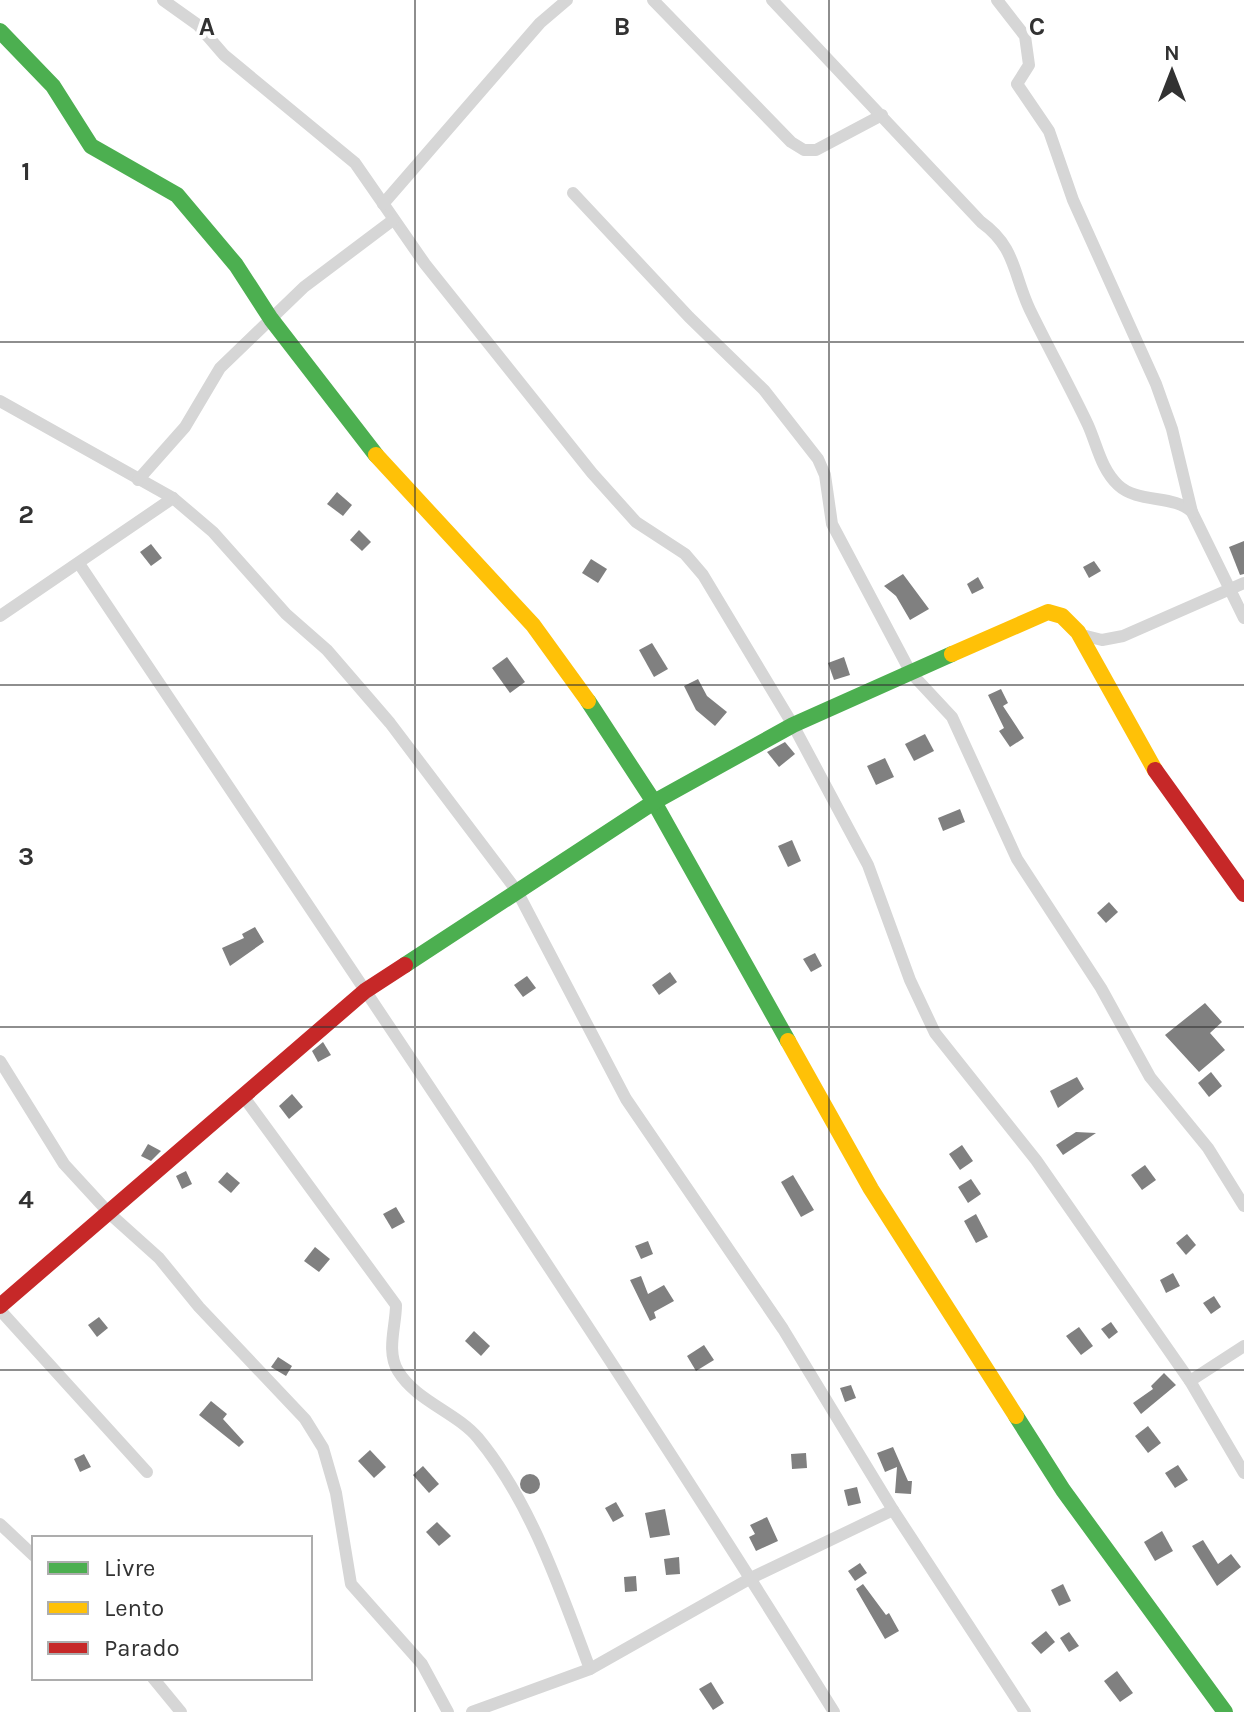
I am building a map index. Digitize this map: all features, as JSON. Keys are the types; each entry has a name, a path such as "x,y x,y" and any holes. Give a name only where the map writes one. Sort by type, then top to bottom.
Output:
{"street":[{"path":"163,0 198,25 224,55 275,99 341,149 592,473 636,522 685,554 703,575 793,725 868,865 910,980 935,1033 1036,1160 1190,1381 1244,1473"},
{"path":"383,204 540,23 567,0"},
{"path":"653,0 791,142 804,150 816,150 882,115"},
{"path":"772,0 1009,249 1030,310 1049,344 1102,463 1119,486 1146,499 1180,504 1192,512"},
{"path":"997,0 1025,36 1029,65 1017,84 1049,131 1079,213 1156,384 1172,429 1192,512 1228,591 1244,618"},
{"path":"0,31 53,86 91,146 177,195 236,265 271,319 341,406 368,446 533,625 570,674 654,802 871,1189 1063,1490 1225,1712"},
{"path":"573,193 689,317 764,390 818,459 825,475 832,524 911,673 952,717 1017,859 1101,988 1150,1077 1208,1148 1244,1206"},
{"path":"138,480 185,427 220,368 304,287 393,220"},
{"path":"0,401 173,498 213,532 286,614 327,650 390,723 517,891 626,1099 783,1329 893,1510 1025,1712"},
{"path":"0,616 80,565 173,498"},
{"path":"80,565 751,1578 834,1712"},
{"path":"1082,635 1102,640 1123,636 1244,583"},
{"path":"147,1472 0,1308 365,991 654,802 793,725 1048,612 1065,617 1082,635 1111,699 1181,815 1244,894"},
{"path":"0,1061 64,1164 110,1214 159,1258 199,1307 305,1419 323,1448 336,1493 351,1584 422,1664 448,1712"},
{"path":"243,1096 396,1305 391,1328 398,1371 425,1399 475,1434 492,1456 548,1559 590,1669"},
{"path":"1190,1381 1244,1346"},
{"path":"472,1712 590,1669 751,1578 893,1510"},
{"path":"0,1524 32,1554"},
{"path":"155,1680 181,1712"}],"building":[{"path":"337,492 352,505 343,516 327,504"},
{"path":"359,530 371,542 362,551 350,540"},
{"path":"1244,541 1244,574 1240,575 1229,547"},
{"path":"151,544 162,558 151,566 140,552"},
{"path":"591,559 607,569 598,583 582,573"},
{"path":"1094,561 1101,571 1089,578 1083,567"},
{"path":"903,574 929,609 910,620 896,596 884,586"},
{"path":"978,577 984,588 972,594 967,584"},
{"path":"652,643 668,669 654,677 639,650"},
{"path":"507,657 525,682 510,693 492,668"},
{"path":"844,657 850,675 834,680 828,663"},
{"path":"698,679 707,696 727,712 715,726 696,710 684,686"},
{"path":"1001,689 1008,703 1003,706 1024,738 1010,747 999,731 1004,728 988,695"},
{"path":"925,734 934,751 914,761 905,744"},
{"path":"785,742 795,754 779,767 767,752"},
{"path":"885,758 894,777 876,785 867,766"},
{"path":"960,809 965,822 943,831 938,818"},
{"path":"792,840 801,861 788,867 778,846"},
{"path":"1109,902 1118,912 1106,923 1097,913"},
{"path":"255,927 264,942 230,966 222,948 244,938 242,934"},
{"path":"815,953 822,966 811,972 803,959"},
{"path":"670,972 677,982 659,995 652,985"},
{"path":"527,976 536,988 523,997 514,985"},
{"path":"1205,1003 1222,1022 1210,1033 1225,1050 1199,1072 1165,1035"},
{"path":"323,1042 331,1055 318,1062 312,1051"},
{"path":"1211,1072 1222,1086 1209,1097 1198,1083"},
{"path":"1077,1077 1084,1089 1058,1108 1050,1091"},
{"path":"292,1094 303,1107 289,1119 279,1106"},
{"path":"1076,1132 1096,1133 1063,1155 1056,1145"},
{"path":"148,1144 161,1151 151,1161 141,1156"},
{"path":"962,1145 973,1161 960,1170 949,1154"},
{"path":"1145,1165 1156,1180 1142,1190 1131,1175"},
{"path":"186,1171 192,1184 182,1189 176,1176"},
{"path":"227,1172 240,1183 231,1193 218,1182"},
{"path":"793,1175 814,1210 801,1217 781,1182"},
{"path":"971,1179 981,1194 968,1203 958,1187"},
{"path":"396,1207 405,1222 392,1229 383,1214"},
{"path":"976,1214 988,1237 976,1243 964,1221"},
{"path":"1187,1234 1196,1245 1186,1255 1176,1243"},
{"path":"648,1241 653,1254 641,1259 635,1246"},
{"path":"315,1247 330,1259 319,1272 304,1261"},
{"path":"1173,1273 1180,1286 1166,1293 1160,1280"},
{"path":"641,1276 648,1294 664,1285 674,1301 654,1312 656,1318 650,1321 630,1280"},
{"path":"1214,1296 1221,1307 1211,1314 1203,1303"},
{"path":"99,1317 108,1328 97,1337 88,1325"},
{"path":"1111,1322 1118,1332 1109,1339 1101,1329"},
{"path":"1079,1327 1093,1346 1081,1355 1066,1336"},
{"path":"474,1331 490,1346 481,1356 465,1341"},
{"path":"704,1345 714,1360 696,1371 687,1356"},
{"path":"278,1357 292,1366 286,1376 271,1367"},
{"path":"1164,1373 1176,1385 1141,1414 1133,1403 1153,1389 1151,1386"},
{"path":"851,1385 856,1398 845,1402 840,1388"},
{"path":"211,1401 227,1414 223,1419 244,1442 239,1447 199,1415"},
{"path":"1148,1426 1161,1443 1148,1453 1135,1436"},
{"path":"893,1447 908,1481 912,1481 911,1494 895,1493 897,1467 885,1472 877,1453"},
{"path":"370,1450 386,1467 374,1478 358,1461"},
{"path":"806,1453 807,1468 792,1469 791,1454"},
{"path":"84,1454 91,1467 80,1472 74,1459"},
{"path":"1178,1465 1188,1480 1175,1488 1165,1473"},
{"path":"423,1466 439,1484 429,1493 413,1475"},
{"path":"530,1474 537,1477 540,1484 537,1491 530,1494 523,1491 520,1484 523,1477"},
{"path":"857,1487 861,1503 848,1506 844,1490"},
{"path":"616,1502 624,1516 613,1522 605,1508"},
{"path":"665,1509 670,1535 650,1538 645,1513"},
{"path":"767,1517 778,1541 756,1551 749,1537 755,1534 750,1525"},
{"path":"437,1522 451,1536 439,1546 426,1532"},
{"path":"1162,1531 1173,1551 1155,1561 1144,1542"},
{"path":"1203,1540 1218,1564 1231,1554 1241,1567 1217,1586 1192,1546"},
{"path":"679,1557 680,1574 666,1575 664,1559"},
{"path":"860,1563 867,1573 855,1581 848,1571"},
{"path":"636,1576 637,1591 625,1592 624,1577"},
{"path":"863,1584 886,1615 889,1613 899,1631 885,1639 856,1589"},
{"path":"1063,1584 1071,1601 1059,1606 1051,1590"},
{"path":"1046,1631 1055,1642 1041,1654 1031,1643"},
{"path":"1069,1632 1079,1646 1069,1652 1060,1638"},
{"path":"1117,1671 1133,1693 1120,1702 1104,1681"},
{"path":"711,1682 724,1703 713,1710 699,1689"}],"traffic: fast":[{"path":"0,31 53,86 91,146 177,195 236,265 271,319 376,455"},
{"path":"405,965 654,802 793,725 952,654"},
{"path":"588,701 654,802 788,1041"},
{"path":"1016,1416 1063,1490 1225,1712"}],"traffic: slow":[{"path":"376,455 533,625 588,701"},
{"path":"952,654 1048,612 1062,616 1078,632 1155,770"},
{"path":"788,1041 871,1189 1016,1416"}],"traffic: jam":[{"path":"1155,770 1244,894"},
{"path":"0,1306 365,991 405,965"}]}
